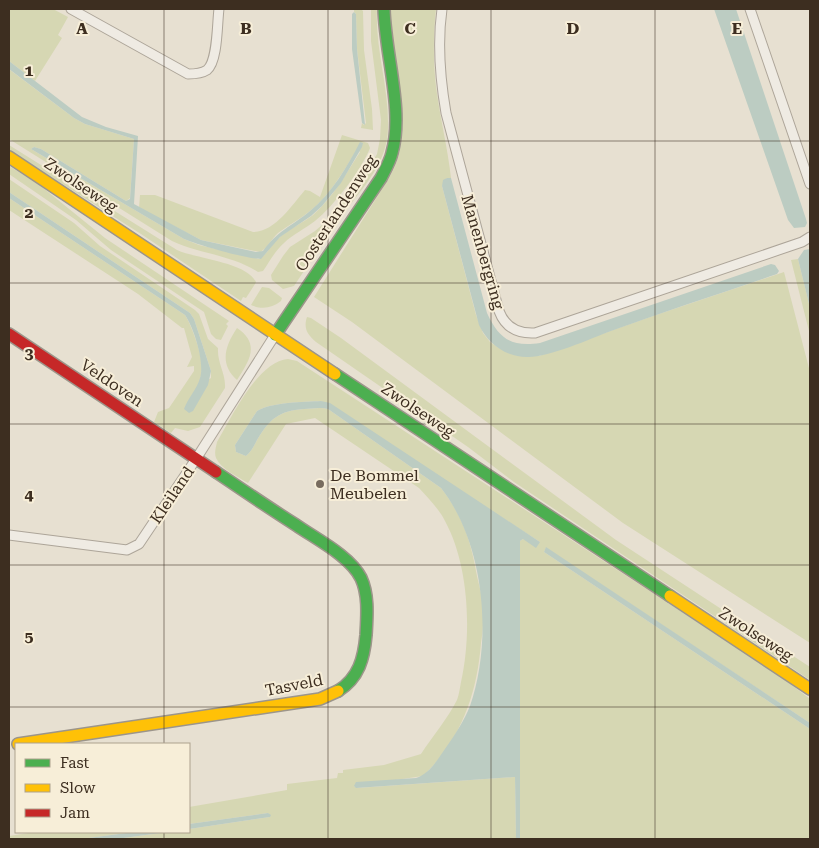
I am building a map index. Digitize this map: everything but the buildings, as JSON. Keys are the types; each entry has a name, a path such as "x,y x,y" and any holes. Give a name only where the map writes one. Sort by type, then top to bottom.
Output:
{"street":[{"path":"71,9 188,74 205,71 214,60 219,9"},
{"name":"Oosterlandenweg","path":"275,335 381,178 390,159 395,138 396,121 386,51 384,9"},
{"name":"Manenbergring","path":"442,9 439,43 442,89 446,114 499,311 507,325 514,330 535,334 802,242 810,237"},
{"path":"750,9 810,184"},
{"name":"Zwolseweg","path":"9,157 810,689"},
{"name":"Veldoven","path":"9,334 196,459"},
{"name":"Kleiland","path":"9,535 127,550 139,544 275,335"},
{"name":"Tasveld","path":"24,743 320,699 330,696 346,686 358,672 364,653 366,596 360,576 354,568 342,556 196,459"}],"green space":[{"path":"9,9 53,9 68,17 58,35 62,38 35,81 9,61"},
{"path":"354,9 361,9 363,11 364,50 373,130 361,128 362,123 364,125 366,123"},
{"path":"371,9 377,9 378,39 388,112 387,140 384,151 367,183 294,286 283,289 272,280 271,275 283,256 290,247 328,220 360,182 377,154 381,120 371,41"},
{"path":"391,9 436,9 435,73 451,178 447,178 442,186 476,315 483,333 490,342 518,356 539,356 784,272 810,372 810,643 623,523 352,322 314,297 389,178 400,149 402,133 401,102 392,44"},
{"path":"10,70 74,118 85,124 134,139 130,198 126,201 41,149 34,147 31,149 184,239 199,245 259,259 280,237 313,215 327,201 360,152 357,149 342,174 324,198 310,211 278,233 260,252 201,240 139,208 140,195 155,195 253,232 261,231 276,223 305,190 320,197 342,135 368,143 370,148 354,177 330,207 278,249 263,271 258,272 227,258 172,241 9,139"},
{"path":"9,145 177,250 232,265 251,275 256,282 255,284 246,298 243,297 241,301 141,234 9,150"},
{"path":"9,166 37,183 105,238 229,321 226,324 228,326 221,340 216,339 211,334 204,312 111,250 76,220 9,174"},
{"path":"9,179 74,223 100,246 199,314 208,339 218,348 225,388 200,427 188,431 175,428 171,433 154,422 158,412 169,408 194,371 194,366 187,367 192,357 184,328 138,294 9,210 9,198 185,315 195,338 201,359 202,373 197,387 211,378 211,371 194,319 190,313 9,192"},
{"path":"798,259 810,308 810,335 791,260"},
{"path":"262,287 269,288 282,298 281,301 267,308 251,305"},
{"path":"307,317 341,338 616,540 810,667 810,680 514,482 468,447 316,342 307,331"},
{"path":"237,328 249,340 251,346 249,359 237,380 228,368 226,355 229,341"},
{"path":"288,359 297,361 780,676 810,699 810,723 546,548 544,552 810,729 810,839 520,839 520,541 523,539 540,542 321,401 279,404 257,411 235,445 236,452 246,456 271,421 281,414 304,409 328,409 441,488 460,517 468,537 483,605 483,629 476,680 465,715 448,747 423,776 354,786 357,788 515,777 516,839 116,839 161,833 190,833 190,829 270,817 268,813 190,824 190,807 287,790 287,784 337,778 338,773 343,773 343,770 384,765 421,754 445,721 457,700 467,642 464,578 453,539 445,521 437,508 419,488 315,418 286,424 248,483 218,462 215,452 217,442 246,392 266,370 277,362"},
{"path":"28,833 126,833 81,839 9,839 9,836"}],"shaded area":[{"path":"714,9 736,9 806,219 805,227 794,228 788,220"},
{"path":"354,12 356,14 357,49 365,125 362,123 352,49 352,14"},
{"path":"9,61 82,117 106,127 138,136 134,204 201,240 256,252 263,251 279,234 318,204 332,188 360,142 363,143 341,183 311,216 280,237 261,259 234,254 184,239 31,149 34,147 41,149 126,201 130,199 134,139 85,124 74,118 9,69"},
{"path":"451,178 487,313 501,335 521,344 540,343 771,264 775,265 779,271 777,274 557,351 527,357 512,355 498,348 487,338 479,325 442,186 443,180"},
{"path":"9,192 190,313 194,319 211,371 208,385 193,411 189,413 184,409 199,382 201,364 195,337 185,315 9,198"},
{"path":"810,249 810,308 798,259 804,250"},
{"path":"321,401 330,403 540,542 536,548 523,539 520,541 520,839 516,839 515,777 356,788 354,786 356,782 416,778 421,776 434,765 454,736 470,706 477,680 483,623 481,593 476,564 467,536 456,511 441,488 328,409 304,409 281,414 266,427 246,456 236,452 235,445 257,411 279,404"},
{"path":"546,547 810,723 810,729 544,552"},
{"path":"268,813 271,815 270,817 190,829 190,824"},
{"path":"126,833 161,833 116,839 81,839"}],"traffic: fast":[{"path":"275,335 381,178 391,156 396,119 384,9"},
{"path":"335,374 670,596"},
{"path":"216,472 332,548 349,562 361,578 367,606 364,652 356,674 338,691"}],"traffic: slow":[{"path":"9,157 335,374"},
{"path":"670,596 810,689"},
{"path":"25,743 320,699 338,691"}],"traffic: jam":[{"path":"9,334 216,472"}],"place":[{"name":"De Bommel Meubelen","path":"320,484"}]}
